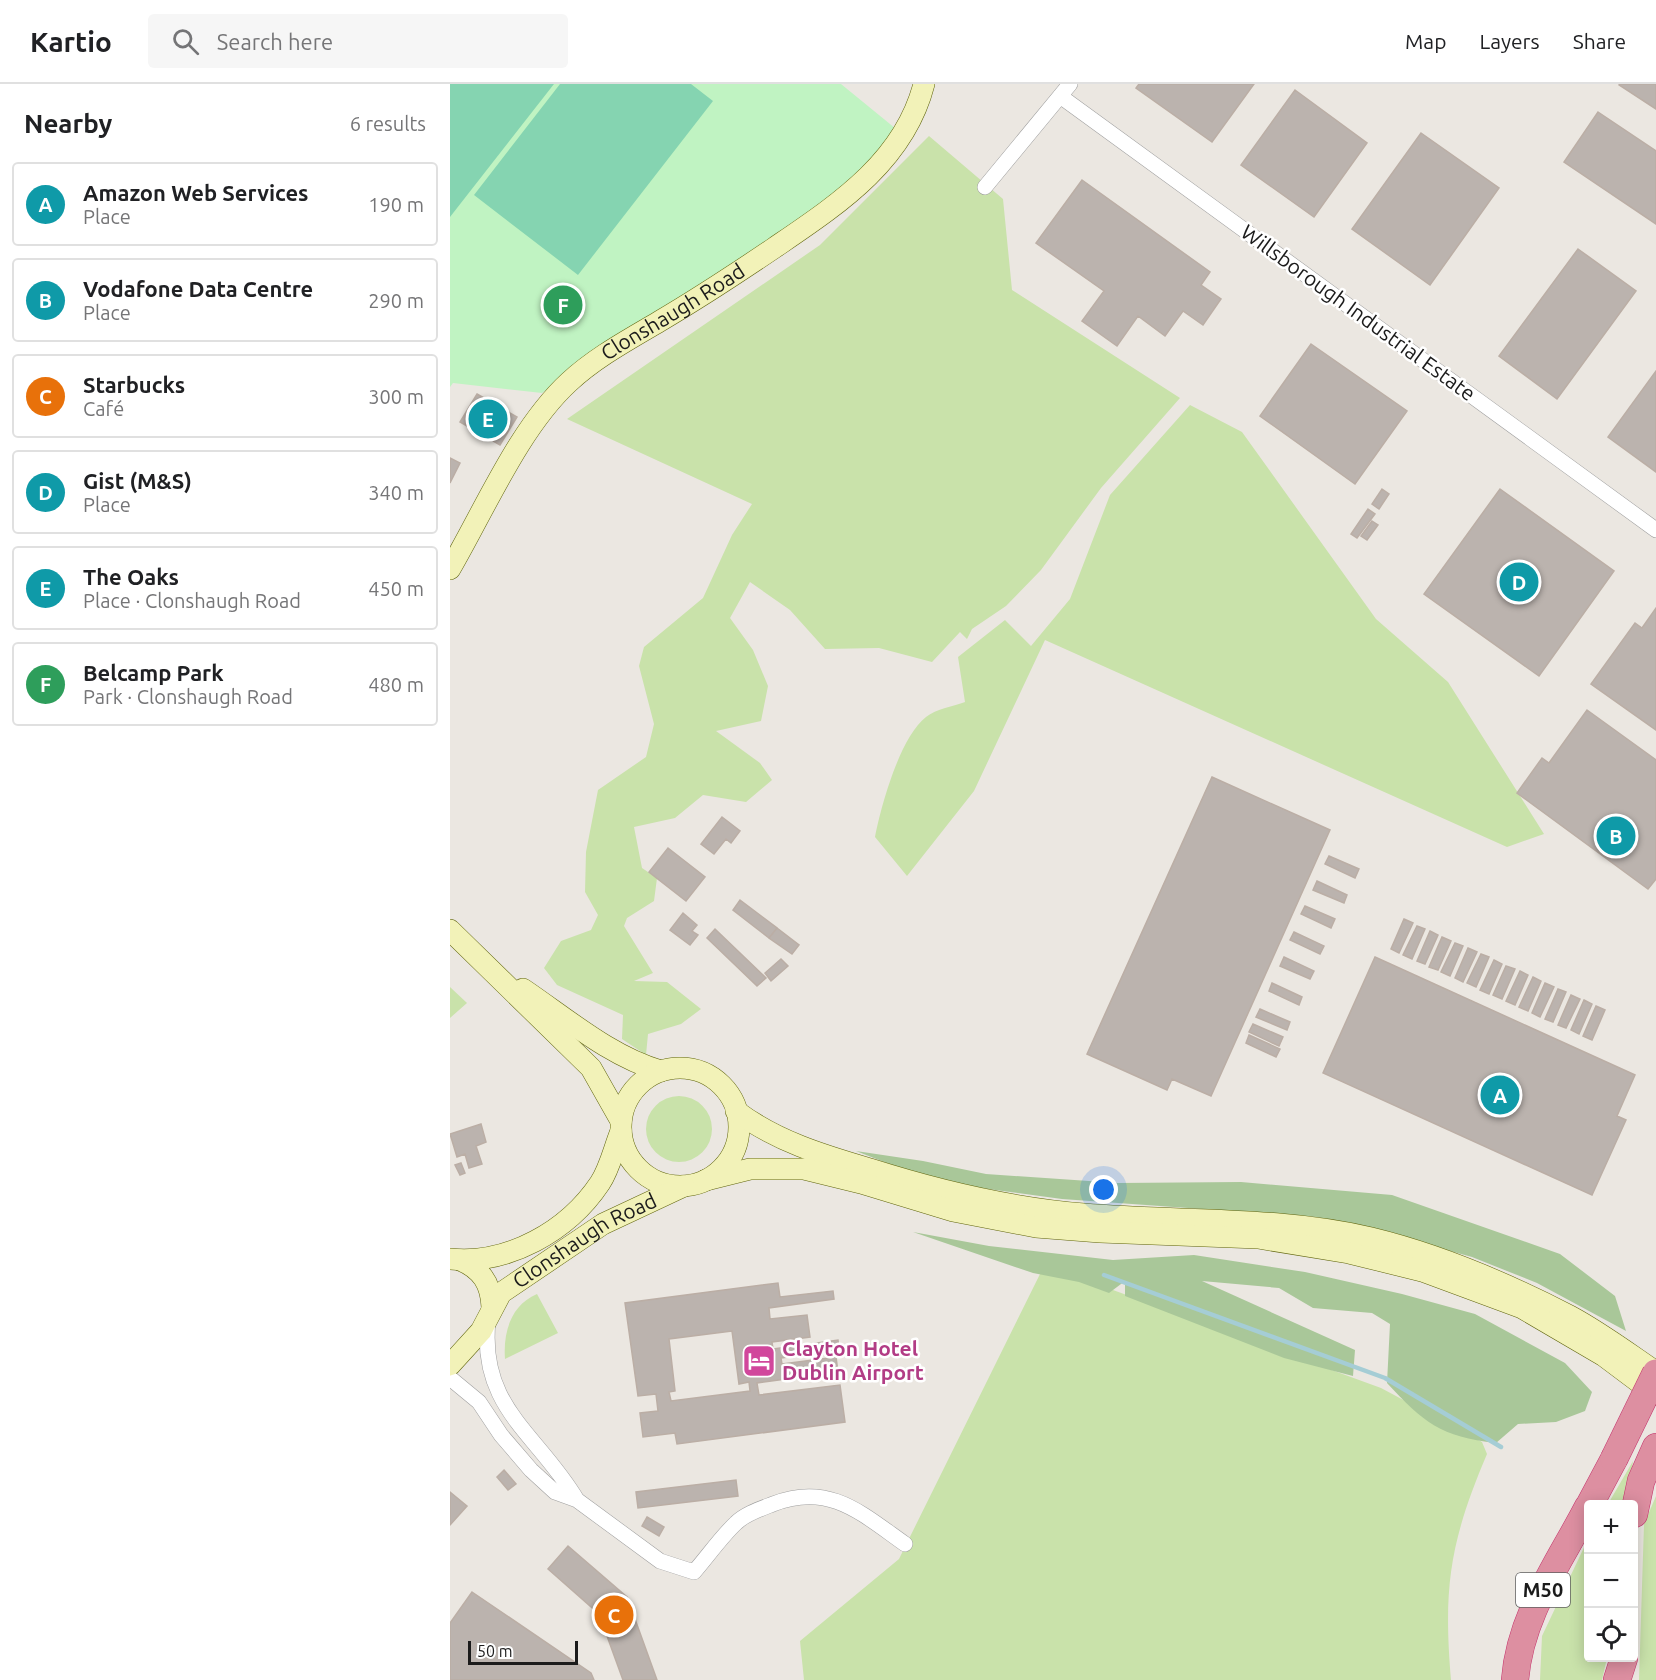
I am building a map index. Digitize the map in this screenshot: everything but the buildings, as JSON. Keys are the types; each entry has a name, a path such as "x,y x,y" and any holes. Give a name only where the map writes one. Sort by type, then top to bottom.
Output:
{"highway":[{"name":"M50","path":"1592,1500 1656,1373"},
{"path":"1637,1500 1641,1481 1656,1447"},
{"name":"M50","path":"1515,1680 1517,1653 1528,1619 1584,1515"},
{"path":"1617,1680 1623,1662"}],"main road":[{"name":"Clonshaugh Road","path":"450,569 526,434 544,408 568,383 596,359 709,292 835,207 868,178 893,149 912,116 924,84"},
{"path":"450,930 591,1068 621,1126 631,1160 641,1172 661,1183 684,1186 750,1169 804,1169 852,1180 953,1210 1036,1227 1100,1232 1258,1238 1350,1253 1422,1271 1522,1308 1604,1356 1656,1395"},
{"path":"490,967 610,1047 642,1066 661,1071"},
{"path":"621,1126 625,1105 633,1091 646,1079 661,1071 682,1068 704,1074 723,1088 736,1111 756,1126 803,1148 921,1185 1004,1203 1083,1214 1278,1225 1372,1238 1440,1260 1572,1317 1656,1373"},
{"path":"706,1180 716,1174 731,1156 738,1134 736,1111"},
{"name":"Clonshaugh Road","path":"455,1259 513,1253 553,1228 581,1206 600,1182 621,1126"},
{"name":"Clonshaugh Road","path":"450,1365 490,1314 501,1293 603,1224 684,1186"},
{"name":"Clonshaugh Road","path":"455,1259 471,1265 484,1278 491,1295 490,1314"}],"street":[{"path":"985,187 1070,84"},
{"name":"Willsborough Industrial Estate","path":"1060,96 1656,530"},
{"path":"490,1314 487,1365 493,1381 522,1430 568,1484 577,1500"},
{"path":"450,1378 479,1401 501,1435 531,1470 555,1492 577,1500 660,1562 694,1572 737,1521 782,1501 810,1495 835,1499 858,1511 905,1544"}],"green space":[{"path":"450,84 841,84 901,133 795,228 542,393 453,383 450,387"},
{"path":"450,84 554,84 450,217"},
{"path":"560,84 691,84 713,101 578,275 474,195"},
{"path":"929,136 1003,199 1012,290 1180,398 1101,488 1041,570 1006,606 972,629 967,639 960,632 932,662 879,648 825,649 790,610 750,582 730,618 753,650 768,686 761,721 716,731 760,763 772,780 746,802 703,795 675,818 634,827 642,868 657,878 654,901 627,918 624,926 653,973 634,981 667,982 701,1009 681,1024 648,1034 646,1055 622,1039 623,1015 557,985 544,968 561,941 591,930 598,915 585,892 586,852 598,790 646,757 654,724 639,666 644,647 703,598 732,535 752,504 567,419 820,245"},
{"path":"1190,405 1242,432 1376,619 1448,682 1544,834 1507,847 1045,640 974,791 907,876 875,837 893,773 908,740 930,714 965,702 958,657 1005,620 1031,646 1070,599 1110,495"},
{"path":"450,987 467,1003 450,1018"},
{"path":"673,1096 685,1096 697,1101 707,1111 712,1129 710,1142 697,1157 685,1162 673,1162 661,1157 651,1147 646,1135 646,1123 651,1111 661,1101"},
{"path":"856,1151 923,1161 986,1174 1118,1183 1241,1182 1392,1195 1560,1254 1615,1296 1626,1331 1537,1283 1472,1257 1374,1230 1316,1217 1062,1199 935,1182"},
{"path":"913,1232 989,1246 1113,1260 1194,1255 1305,1272 1402,1294 1475,1314 1565,1363 1592,1392 1585,1411 1556,1422 1518,1424 1496,1443 1461,1437 1423,1418 1387,1383 1390,1324 1372,1313 1313,1308 1279,1288 1202,1281 1355,1350 1353,1376 1284,1358 1125,1296 1125,1281 1109,1293 1079,1282 1033,1273"},
{"path":"1041,1272 1083,1279 1381,1388 1482,1442 1487,1454 1465,1513 1452,1565 1448,1618 1451,1680 804,1680 800,1641 899,1559"},
{"path":"537,1294 558,1333 505,1359 507,1329 510,1320 521,1305"},
{"path":"1633,1461 1627,1500 1610,1500"},
{"path":"1656,1496 1656,1680 1639,1680 1644,1524"},
{"path":"1584,1547 1584,1662 1606,1662 1602,1680 1540,1680 1542,1636"}],"waterway":[{"path":"1104,1275 1385,1378 1501,1447"}],"place":[{"name":"Belcamp Park","path":"563,305"},
{"name":"The Oaks","path":"488,419"},
{"name":"Gist (M&S)","path":"1519,582"},
{"name":"Vodafone Data Centre","path":"1616,836"},
{"name":"Amazon Web Services","path":"1500,1095"},
{"name":"Clayton Hotel Dublin Airport","path":"759,1361"},
{"name":"Starbucks","path":"614,1615"}]}
